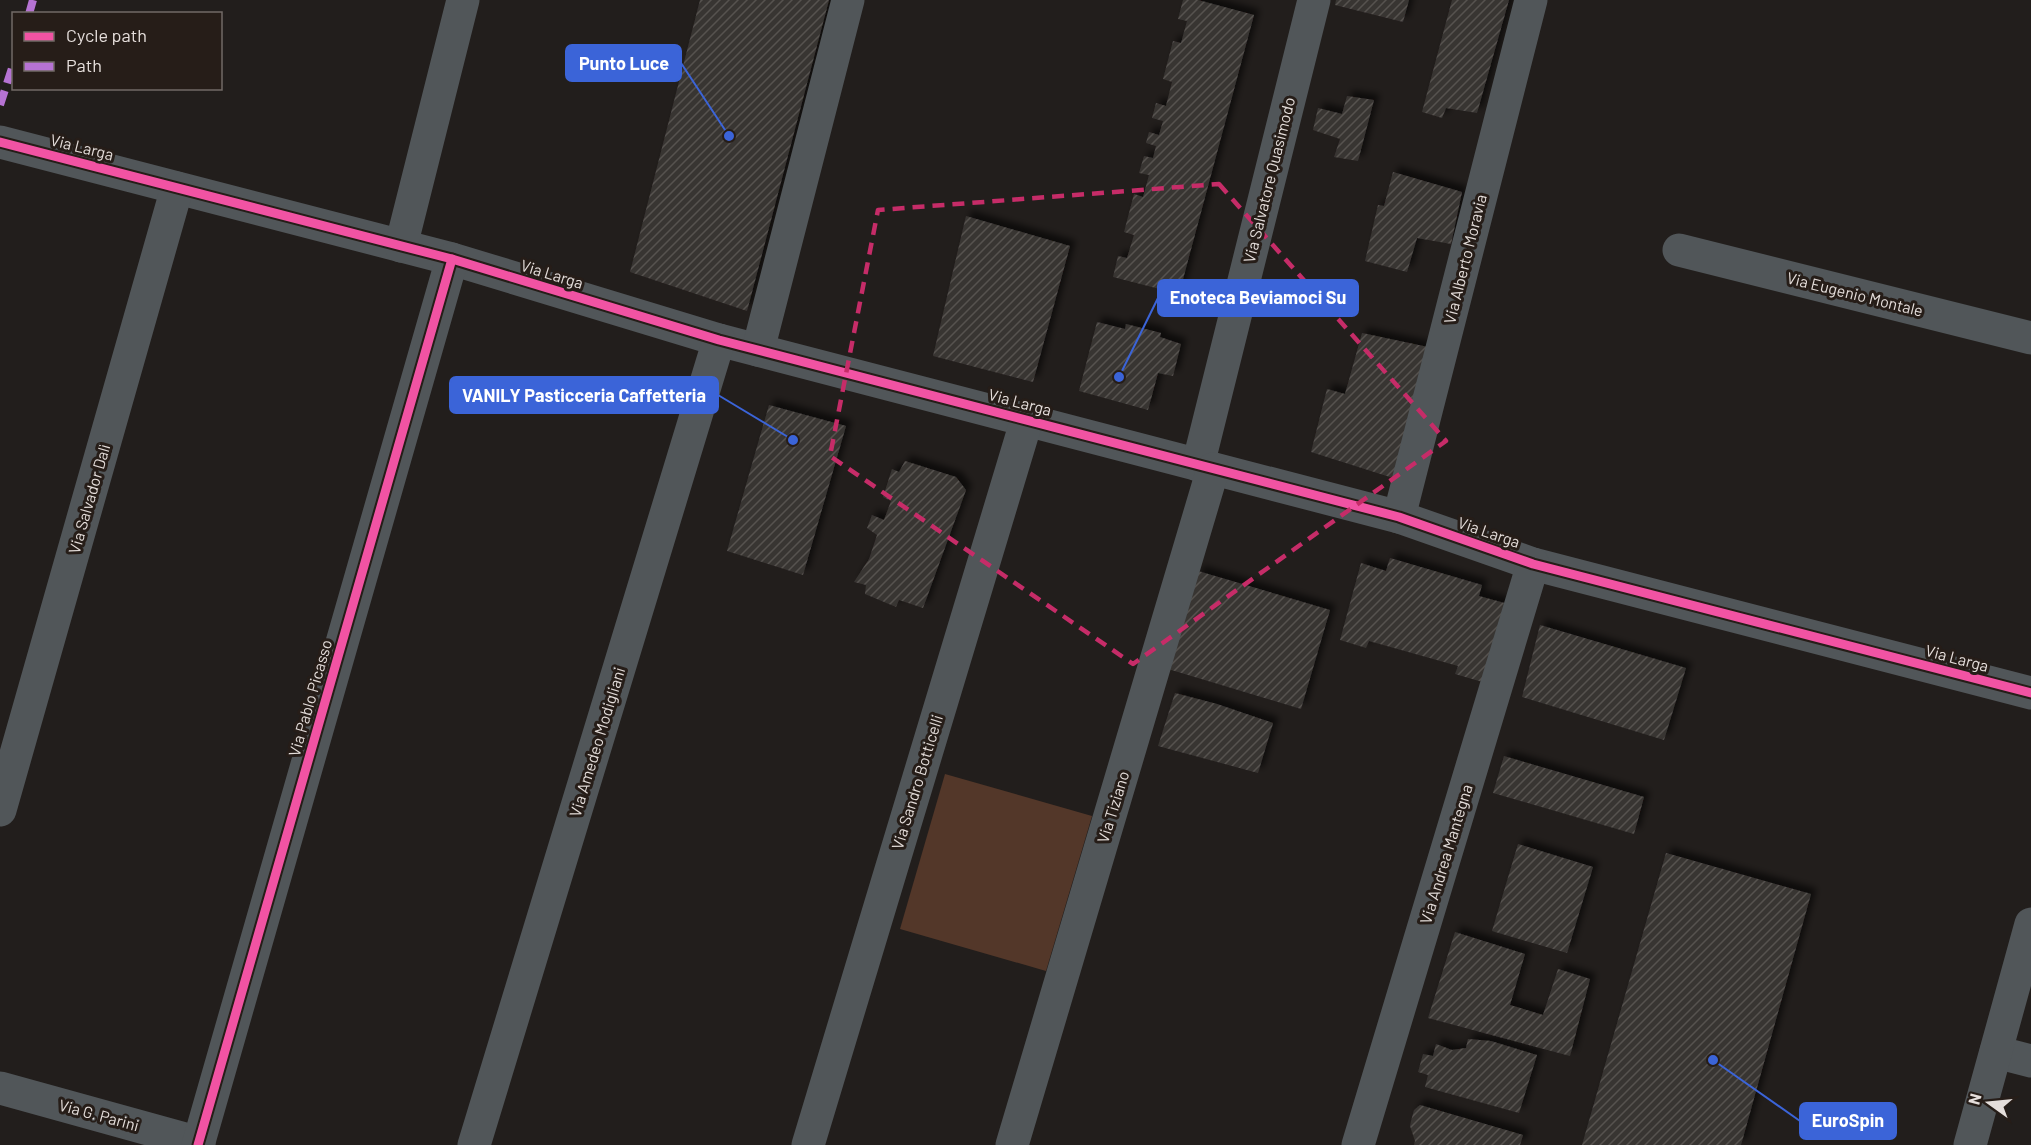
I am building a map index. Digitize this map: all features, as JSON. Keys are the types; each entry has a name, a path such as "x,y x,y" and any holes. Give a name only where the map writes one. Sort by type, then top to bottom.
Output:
{"street":[{"path":"401,246 463,0"},
{"path":"758,350 848,0"},
{"name":"Via Salvatore Quasimodo","path":"1205,467 1314,0"},
{"name":"Via Alberto Moravia","path":"1399,517 1531,0"},
{"name":"Via Larga","path":"0,142 452,259 719,340 1399,517 1533,564 2031,693"},
{"name":"Via Salvador Dalì","path":"0,810 177,188"},
{"name":"Via Eugenio Montale","path":"1678,250 2031,338"},
{"name":"Via Pablo Picasso","path":"198,1144 452,259"},
{"name":"Via Amedeo Modigliani","path":"474,1145 719,340"},
{"name":"Via Sandro Botticelli","path":"808,1145 1027,419"},
{"name":"Via Tiziano","path":"1012,1145 1205,467"},
{"name":"Via Andrea Mantegna","path":"1358,1145 1533,564"},
{"path":"1970,1145 2031,924"},
{"path":"1996,1052 2031,1061"},
{"name":"Via G. Parini","path":"0,1088 198,1144"}],"highlighted area":[{"path":"1219,184 1446,441 1133,664 830,456 878,210"}],"shaded area":[{"path":"945,774 1092,816 1046,971 900,929"}],"building":[{"path":"700,0 829,0 747,311 630,272"},
{"path":"1183,0 1198,0 1254,15 1179,294 1113,277 1118,256 1127,258 1134,235 1124,232 1134,194 1143,197 1149,175 1139,173 1144,156 1153,158 1156,146 1146,143 1149,132 1159,135 1163,121 1152,118 1156,103 1166,106 1172,82 1163,79 1173,41 1181,43 1187,21 1178,19"},
{"path":"1336,0 1409,0 1403,22 1335,5"},
{"path":"1452,0 1509,0 1477,113 1446,108 1442,118 1422,112"},
{"path":"1347,96 1374,100 1358,161 1334,157 1340,139 1313,130 1318,108 1342,114"},
{"path":"1393,172 1462,192 1451,244 1417,238 1407,272 1365,261 1378,205 1384,206"},
{"path":"966,216 1070,246 1033,382 933,356"},
{"path":"1097,322 1125,329 1126,324 1161,333 1160,337 1181,344 1173,376 1158,373 1148,410 1079,391"},
{"path":"1362,333 1428,347 1393,478 1311,452 1327,389 1345,394"},
{"path":"769,405 846,426 803,575 727,551"},
{"path":"905,461 956,477 966,490 923,608 899,600 896,607 865,594 866,585 854,582 869,559 877,535 867,528 872,515 884,520 891,501 883,497 892,469 899,472"},
{"path":"1390,558 1482,585 1479,596 1508,604 1486,683 1455,674 1458,666 1369,641 1366,648 1340,640 1361,563 1386,571"},
{"path":"1198,571 1330,610 1301,709 1168,669"},
{"path":"1540,625 1686,668 1664,740 1522,697"},
{"path":"1175,693 1273,723 1258,773 1158,746"},
{"path":"1504,756 1644,797 1634,834 1493,793"},
{"path":"1518,844 1593,867 1567,953 1492,931"},
{"path":"1666,853 1811,894 1741,1145 1582,1145"},
{"path":"1455,932 1525,954 1510,1005 1543,1015 1558,969 1590,979 1570,1056 1428,1018"},
{"path":"1468,1039 1491,1041 1537,1055 1519,1113 1425,1087 1428,1075 1418,1072 1423,1054 1433,1056 1436,1044 1452,1050 1466,1048"},
{"path":"1420,1105 1523,1135 1520,1145 1414,1145 1415,1141 1410,1126 1414,1110"}],"marked path":[{"path":"30,12 33,0"},
{"path":"0,105 12,68"}],"cycle path":[{"path":"0,142 452,259 719,340 1399,517 1533,564 2031,693"},
{"path":"198,1145 452,259"}],"place":[{"name":"Punto Luce","path":"729,136"},
{"name":"Enoteca Beviamoci Su","path":"1119,377"},
{"name":"VANILY Pasticceria Caffetteria","path":"793,440"},
{"name":"EuroSpin","path":"1713,1060"}]}
